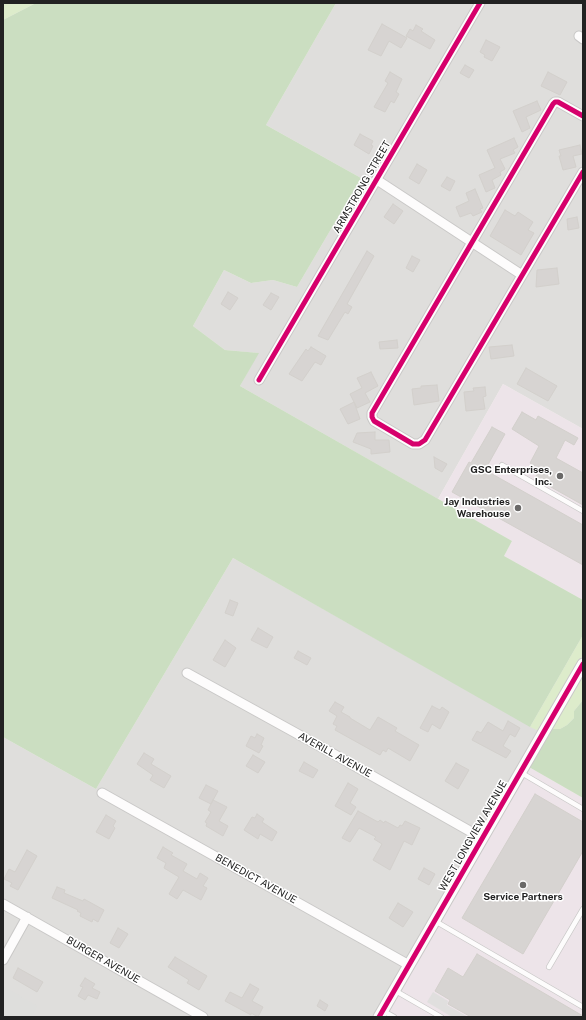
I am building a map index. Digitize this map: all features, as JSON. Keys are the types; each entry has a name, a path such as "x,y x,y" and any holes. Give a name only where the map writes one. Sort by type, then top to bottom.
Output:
{"street":[{"name":"ARMSTRONG STREET","path":"259,380 480,3"},
{"path":"583,116 558,102 553,104 372,413 374,421 414,444 419,444 425,440 583,172"},
{"path":"377,180 473,241 522,275"},
{"name":"WEST LONGVIEW AVENUE","path":"381,1014 583,664"},
{"name":"AVERILL AVENUE","path":"186,673 330,751 482,838"},
{"name":"BENEDICT AVENUE","path":"102,793 409,965"},
{"name":"BURGER AVENUE","path":"3,904 203,1017"},
{"path":"3,960 27,917"}],"lane":[{"path":"502,465 583,511"},
{"path":"520,772 583,809"},
{"path":"548,968 583,909"},
{"path":"435,921 583,1007"},
{"path":"394,990 441,1017"},
{"path":"381,1014 394,1017"}],"shaded area":[{"path":"336,3 583,3 583,429 503,384 438,499 240,386 258,353 225,350 193,326 224,270 251,283 273,280 297,287 361,178 266,125"},
{"path":"503,384 583,429 583,600 504,556 512,541 438,499"},
{"path":"233,558 539,731 384,1017 3,1017 3,737 96,789"},
{"path":"529,767 583,798 583,1017 384,1017"},
{"path":"3,986 37,1006 31,1017 3,1017"},
{"path":"433,992 448,1001 447,1005 468,1017 452,1017 427,1002"}],"green space":[{"path":"3,3 36,3 3,20"},
{"path":"36,3 336,3 266,125 361,178 297,287 273,280 251,283 224,270 193,326 225,350 259,353 240,386 512,541 504,556 583,600 583,635 530,727 233,558 96,789 3,737 3,20"},
{"path":"583,635 583,655 539,731 530,727"},
{"path":"583,673 583,700 574,711 574,718 560,729 550,729"},
{"path":"583,700 583,798 529,767 550,729 560,729 567,725 574,718 574,711"}],"building":[{"path":"382,24 407,38 401,48 389,41 381,56 368,50"},
{"path":"416,25 423,29 421,31 435,40 430,49 406,36 410,29 413,31"},
{"path":"486,40 500,47 492,61 484,57 485,55 480,52"},
{"path":"465,65 474,70 469,78 460,73"},
{"path":"390,72 402,79 396,92 399,94 394,103 391,101 385,112 374,107 388,83 385,81"},
{"path":"548,72 567,82 560,95 541,86"},
{"path":"537,101 541,110 526,117 530,128 522,132 513,111"},
{"path":"360,134 373,141 371,145 373,146 369,154 354,145"},
{"path":"514,138 518,147 513,150 515,153 500,159 505,169 500,172 501,175 492,180 495,188 486,192 479,175 495,168 487,150"},
{"path":"580,145 582,154 573,156 576,167 563,170 559,150"},
{"path":"417,164 427,170 419,184 409,178"},
{"path":"447,177 455,181 450,191 441,186"},
{"path":"475,189 483,208 480,209 482,212 473,216 471,213 460,217 456,207 469,201 466,193"},
{"path":"393,204 403,211 394,224 384,217"},
{"path":"505,210 515,216 518,212 533,222 528,230 534,233 521,255 490,236"},
{"path":"577,217 579,228 568,230 567,219"},
{"path":"367,251 374,256 347,304 352,307 348,314 345,312 328,340 318,336"},
{"path":"412,256 420,260 413,272 406,268"},
{"path":"557,268 559,284 536,287 537,270"},
{"path":"228,292 238,298 230,310 221,304"},
{"path":"271,293 279,297 271,310 263,305"},
{"path":"397,340 398,348 380,349 379,342"},
{"path":"512,345 514,356 491,359 489,347"},
{"path":"311,347 326,356 321,365 315,362 302,381 289,374 306,349 308,351"},
{"path":"526,368 557,386 548,401 517,384"},
{"path":"371,372 378,386 365,393 370,402 357,408 350,394 362,388 357,378"},
{"path":"437,385 439,401 414,405 412,389 421,388 421,386"},
{"path":"485,387 486,396 483,397 485,409 466,411 464,392 474,391 473,388"},
{"path":"354,402 360,419 348,424 340,409"},
{"path":"522,412 536,420 538,416 578,438 574,445 565,440 556,458 583,473 583,505 535,478 540,469 530,463 539,446 512,429"},
{"name":"Jay Industries Warehouse","path":"492,427 505,434 485,470 583,525 583,565 452,492 469,462 471,463"},
{"path":"375,432 375,440 389,440 390,452 371,454 371,449 353,442 357,433"},
{"path":"434,457 447,464 442,472 435,468"},
{"path":"230,600 238,603 233,616 225,613"},
{"path":"258,628 273,637 267,648 251,640"},
{"path":"225,640 236,648 225,667 213,660"},
{"path":"298,651 311,658 307,665 294,658"},
{"path":"335,702 344,707 341,712 370,730 378,717 397,728 395,731 419,745 410,761 388,748 386,752 383,750 380,755 335,730 337,726 333,724 337,716 329,711"},
{"path":"432,706 440,710 442,707 449,712 440,729 432,724 428,732 420,728"},
{"path":"508,721 520,728 515,737 510,734 503,746 511,751 506,758 472,740 477,731 481,733 488,722 503,731"},
{"path":"257,734 264,738 261,745 263,746 259,753 246,746 251,736 255,738"},
{"path":"144,753 154,759 151,764 171,776 164,788 150,780 153,775 137,764"},
{"path":"253,755 265,762 258,773 246,766"},
{"path":"304,762 318,770 313,778 299,771"},
{"path":"456,763 469,770 458,789 445,781"},
{"path":"348,783 358,789 350,803 356,807 351,815 335,806"},
{"path":"206,785 218,791 211,804 199,798"},
{"name":"Service Partners","path":"535,794 583,822 583,851 523,954 462,918"},
{"path":"213,800 227,807 219,821 228,826 223,836 206,826 207,823 205,822 211,812 208,810"},
{"path":"358,811 378,822 380,820 384,823 385,821 398,828 400,825 402,826 405,821 420,828 412,845 404,841 390,870 373,860 382,844 374,839 376,837 359,828 350,842 342,838"},
{"path":"257,814 264,819 262,822 277,832 272,841 260,834 258,839 244,830 252,817 255,818"},
{"path":"106,815 116,821 113,826 115,828 109,839 96,832"},
{"path":"163,847 173,853 171,855 187,864 183,871 197,879 200,873 208,878 203,886 207,888 201,900 183,890 177,899 169,894 179,877 164,868 166,863 157,858"},
{"path":"27,850 37,856 18,890 10,886 12,883 4,879 9,869 15,872"},
{"path":"424,868 435,874 429,885 418,879"},
{"path":"57,887 65,890 64,893 83,901 84,899 104,910 98,922 93,919 92,922 80,916 81,913 77,911 78,910 52,898"},
{"path":"398,903 413,912 403,927 389,918"},
{"path":"118,928 128,934 119,948 110,943"},
{"path":"477,954 583,1017 471,1017 448,1004 450,1000 435,991 448,968 463,977"},
{"path":"175,957 207,976 199,990 187,983 189,980 168,967"},
{"path":"18,968 43,982 37,992 13,978"},
{"path":"85,978 95,984 92,988 100,992 97,999 88,995 85,1000 78,996 83,987 80,986"},
{"path":"250,984 259,989 252,1001 263,1007 258,1017 251,1013 251,1015 225,1001 230,992 242,998"},
{"path":"320,1000 328,1005 325,1011 317,1006"}],"cycle path":[{"path":"259,380 480,3"},
{"path":"583,116 558,102 553,104 372,413 374,421 413,444 419,444 425,440 583,172"},
{"path":"379,1017 583,664"}],"place":[{"name":"GSC Enterprises, Inc.","path":"560,476"},
{"name":"Jay Industries Warehouse","path":"518,508"},
{"name":"Service Partners","path":"523,885"}]}
